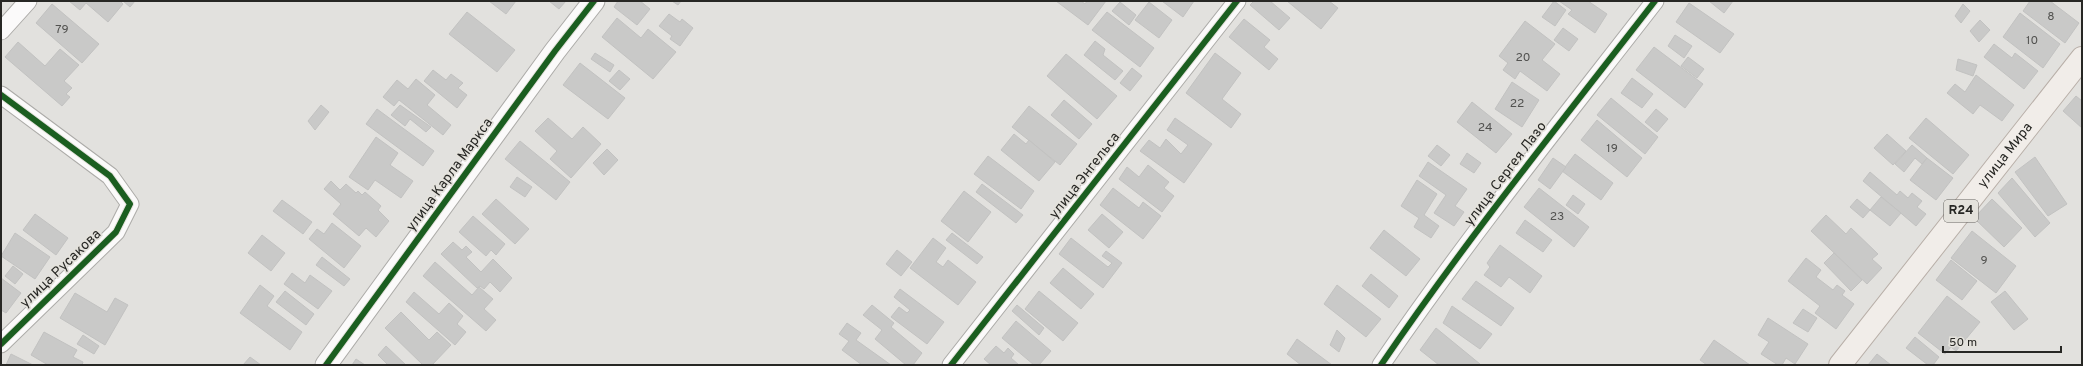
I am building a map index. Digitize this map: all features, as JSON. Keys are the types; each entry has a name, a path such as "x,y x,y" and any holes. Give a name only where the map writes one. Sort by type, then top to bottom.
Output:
{"main road":[{"name":"улица Мира","path":"1840,365 2082,58"}],"street":[{"path":"1,31 28,1"},
{"name":"улица Карла Маркса","path":"326,365 555,51 594,1"},
{"name":"улица Энгельса","path":"951,365 1237,1"},
{"name":"улица Сергея Лазо","path":"1381,365 1409,323 1532,159 1655,1"},
{"name":"улица Русакова","path":"1,95 110,176 130,204 116,232 1,344"}],"building":[{"path":"69,1 120,1 123,4 108,22 86,3 80,10"},
{"path":"123,1 135,1 130,7"},
{"path":"489,1 516,1 506,14"},
{"path":"549,1 566,1 559,9"},
{"path":"618,1 640,1 650,9 637,25 614,7"},
{"path":"672,1 681,1 678,5"},
{"path":"1056,1 1081,1 1085,4 1087,1 1106,1 1088,25"},
{"path":"1162,1 1194,1 1183,17"},
{"path":"1254,1 1270,1 1290,18 1279,30 1250,5"},
{"path":"1287,1 1329,1 1338,8 1321,29"},
{"path":"1554,1 1566,10 1555,26 1542,17"},
{"path":"1559,1 1588,1 1607,14 1595,33 1568,14 1572,10"},
{"path":"1709,1 1733,1 1724,13"},
{"path":"2030,1 2050,1 2079,23 2065,43 2023,11"},
{"path":"1120,2 1136,15 1129,25 1112,11"},
{"path":"1149,2 1172,20 1159,38 1135,20"},
{"path":"1689,3 1734,34 1720,53 1676,22"},
{"path":"52,4 99,44 82,63 36,23"},
{"path":"1963,4 1970,11 1961,23 1955,16"},
{"path":"467,12 515,50 497,72 449,34"},
{"path":"1107,12 1154,48 1140,67 1092,30"},
{"path":"2020,13 2060,44 2043,68 2003,37"},
{"path":"669,14 680,22 682,19 693,28 680,46 670,39 672,36 659,26"},
{"path":"617,18 641,38 648,29 676,52 653,79 602,37"},
{"path":"1244,19 1270,40 1264,47 1278,59 1269,70 1229,37"},
{"path":"1980,20 1990,30 1979,42 1970,31"},
{"path":"1525,21 1555,44 1542,60 1560,74 1547,91 1520,71 1515,79 1503,70 1508,63 1499,56"},
{"path":"1563,28 1578,39 1569,51 1554,40"},
{"path":"1675,35 1692,46 1684,58 1668,46"},
{"path":"1095,41 1105,49 1103,55 1123,71 1115,80 1084,55"},
{"path":"18,42 45,66 60,49 79,65 64,81 72,88 66,94 70,97 62,106 5,57"},
{"path":"1994,44 2012,58 2015,53 2038,71 2024,89 1984,57"},
{"path":"1654,47 1703,84 1685,108 1636,70"},
{"path":"595,53 614,65 610,72 591,59"},
{"path":"1215,53 1241,73 1222,99 1241,114 1231,128 1186,93"},
{"path":"1066,54 1117,96 1097,119 1047,76"},
{"path":"1688,57 1704,69 1697,78 1681,66"},
{"path":"1958,59 1977,65 1973,76 1956,70"},
{"path":"580,63 625,98 608,119 563,85"},
{"path":"1132,68 1142,76 1130,91 1120,83"},
{"path":"433,70 446,80 451,74 463,83 458,88 467,95 457,108 424,81"},
{"path":"619,70 630,79 620,90 609,81"},
{"path":"1976,75 2014,105 2002,121 1980,105 1973,114 1947,93 1955,84 1965,92"},
{"path":"1632,78 1653,94 1642,108 1621,93"},
{"path":"416,79 435,95 427,105 451,125 443,135 399,100 394,106 383,97 397,80 408,89"},
{"path":"1512,82 1539,100 1522,127 1495,109"},
{"path":"2076,96 2082,101 2082,128 2063,111"},
{"path":"1611,98 1658,137 1645,154 1597,115"},
{"path":"1064,100 1092,124 1079,139 1051,115"},
{"path":"1472,102 1512,134 1496,153 1457,122"},
{"path":"321,105 329,112 315,130 308,121"},
{"path":"400,105 431,127 426,132 410,119 405,126 391,115"},
{"path":"1029,106 1077,144 1060,165 1012,127"},
{"path":"377,109 434,151 423,166 366,124"},
{"path":"1656,109 1668,119 1657,132 1645,122"},
{"path":"548,118 572,139 583,127 601,144 571,178 550,159 557,151 535,131"},
{"path":"1175,118 1212,144 1184,183 1140,151 1149,140 1160,148 1166,139 1181,154 1188,145 1167,130"},
{"path":"1926,118 1969,155 1953,174 1909,138"},
{"path":"1597,120 1642,158 1627,177 1581,140"},
{"path":"1014,134 1026,144 1029,140 1055,162 1039,181 1001,150"},
{"path":"1887,134 1906,151 1893,165 1874,148"},
{"path":"376,137 398,153 390,165 413,181 401,198 375,180 368,190 349,177"},
{"path":"520,141 570,182 556,200 505,159"},
{"path":"1437,145 1450,155 1441,166 1428,156"},
{"path":"1912,145 1927,158 1922,164 1915,158 1904,172 1895,164"},
{"path":"607,149 618,160 604,175 593,163"},
{"path":"1467,153 1481,163 1474,173 1460,164"},
{"path":"1575,154 1613,183 1601,200 1562,171"},
{"path":"988,156 1034,191 1021,209 974,174"},
{"path":"2035,157 2067,204 2048,216 2015,172"},
{"path":"1553,158 1566,167 1550,189 1538,180"},
{"path":"1927,158 1953,178 1936,200 1910,180"},
{"path":"1428,162 1467,189 1455,206 1464,212 1454,226 1434,213 1446,195 1419,176"},
{"path":"1148,165 1169,182 1164,188 1174,196 1162,212 1119,179 1127,167 1139,177"},
{"path":"1870,172 1897,195 1900,191 1908,198 1912,193 1922,201 1917,207 1926,214 1916,226 1863,181"},
{"path":"517,177 532,187 525,197 510,187"},
{"path":"2012,178 2050,223 2035,237 1998,193"},
{"path":"1417,180 1437,194 1424,215 1439,226 1431,238 1414,227 1419,218 1401,206"},
{"path":"331,181 340,190 346,184 356,193 358,191 362,195 365,192 381,206 378,210 389,221 376,237 366,228 359,236 333,214 341,204 324,189"},
{"path":"982,184 1023,215 1016,223 976,192"},
{"path":"1113,188 1139,208 1143,202 1161,216 1143,239 1100,205"},
{"path":"1539,188 1589,227 1574,247 1524,207"},
{"path":"964,191 991,212 968,242 941,221"},
{"path":"1573,195 1585,204 1578,214 1566,205"},
{"path":"1881,197 1901,213 1890,226 1870,210"},
{"path":"496,199 529,229 515,244 482,214"},
{"path":"1857,199 1870,210 1863,218 1850,207"},
{"path":"1992,199 2022,228 2004,247 1974,218"},
{"path":"282,200 312,222 303,234 273,211"},
{"path":"35,214 68,238 56,255 23,230"},
{"path":"1102,214 1123,232 1109,248 1088,230"},
{"path":"1826,215 1846,234 1851,228 1878,254 1872,259 1882,268 1867,284 1811,231"},
{"path":"473,216 505,244 496,255 491,250 486,256 459,232"},
{"path":"1525,220 1552,240 1543,252 1516,233"},
{"path":"332,223 361,246 344,268 309,239 317,229 324,234"},
{"path":"1384,230 1420,259 1406,276 1370,248"},
{"path":"1972,231 2016,266 1996,293 1951,258"},
{"path":"15,233 50,257 35,279 1,256"},
{"path":"952,233 983,257 977,264 946,240"},
{"path":"262,235 285,253 271,271 248,253"},
{"path":"933,238 946,248 936,262 943,267 948,260 976,282 958,305 910,268"},
{"path":"1071,238 1108,267 1112,263 1102,256 1106,251 1122,263 1103,288 1059,254"},
{"path":"453,242 462,250 466,246 472,252 466,257 481,272 493,259 512,278 500,292 490,282 484,289 480,286 477,288 441,254"},
{"path":"1500,245 1542,276 1530,293 1509,277 1501,287 1484,275 1490,267 1487,263"},
{"path":"897,250 912,262 901,276 886,264"},
{"path":"1834,253 1862,280 1851,291 1824,263"},
{"path":"322,257 350,279 344,286 316,265"},
{"path":"1806,258 1821,270 1816,277 1833,290 1837,285 1845,291 1842,295 1854,304 1836,329 1815,313 1820,306 1788,281"},
{"path":"1951,260 1977,281 1962,300 1936,280"},
{"path":"435,262 472,295 479,287 493,299 484,309 496,320 486,331 423,276"},
{"path":"13,266 23,274 15,284 5,276"},
{"path":"1063,268 1094,294 1081,309 1050,283"},
{"path":"292,273 305,283 310,275 332,291 318,309 284,284"},
{"path":"1371,274 1398,296 1389,308 1362,286"},
{"path":"1,278 21,293 6,313 1,310"},
{"path":"1476,281 1514,308 1501,326 1462,299"},
{"path":"260,285 274,296 267,306 302,332 290,350 240,313"},
{"path":"1337,285 1381,319 1366,337 1324,304"},
{"path":"900,289 944,322 927,344 891,317 899,307 907,313 910,310 894,297"},
{"path":"285,291 314,314 306,325 276,302"},
{"path":"1039,291 1078,323 1063,341 1025,309"},
{"path":"2005,291 2028,319 2014,330 1991,302"},
{"path":"414,292 439,314 449,303 463,316 457,324 466,332 455,345 406,302"},
{"path":"75,293 107,312 115,298 128,305 105,345 60,318"},
{"path":"1947,296 1980,322 1956,351 1951,347 1945,354 1918,333"},
{"path":"872,305 894,323 891,327 922,353 913,365 906,365 875,339 882,330 863,315"},
{"path":"1017,305 1044,328 1039,335 1012,311"},
{"path":"1452,306 1492,334 1480,349 1443,323"},
{"path":"1803,309 1817,318 1808,332 1793,323"},
{"path":"401,312 429,340 437,332 451,345 432,365 423,365 385,328"},
{"path":"1768,318 1808,344 1795,364 1786,358 1782,365 1778,365 1761,354 1769,342 1758,335"},
{"path":"1016,321 1051,351 1039,365 1034,365 1002,338"},
{"path":"847,323 861,333 856,340 891,365 862,365 842,350 849,341 839,334"},
{"path":"1436,328 1480,365 1439,365 1420,350"},
{"path":"1337,330 1345,338 1339,352 1330,345"},
{"path":"44,332 77,350 73,357 83,362 82,365 48,365 31,355"},
{"path":"83,335 99,346 94,354 77,344"},
{"path":"1915,337 1939,357 1933,365 1928,365 1906,348"},
{"path":"1297,339 1332,365 1301,365 1287,354"},
{"path":"1714,340 1750,365 1707,365 1700,360"},
{"path":"386,346 406,365 388,365 378,355"},
{"path":"996,346 1004,353 1008,348 1014,354 1011,358 1019,365 991,365 984,359"},
{"path":"11,354 33,365 6,365"},
{"path":"1877,354 1891,365 1868,365"},
{"path":"250,357 261,365 243,365"},
{"path":"356,359 365,365 352,365"}],"cycle path":[{"path":"326,365 555,51 594,1"},
{"path":"951,365 1237,1"},
{"path":"1381,365 1447,272 1655,1"},
{"path":"1,95 110,176 130,204 116,232 1,344"}]}
